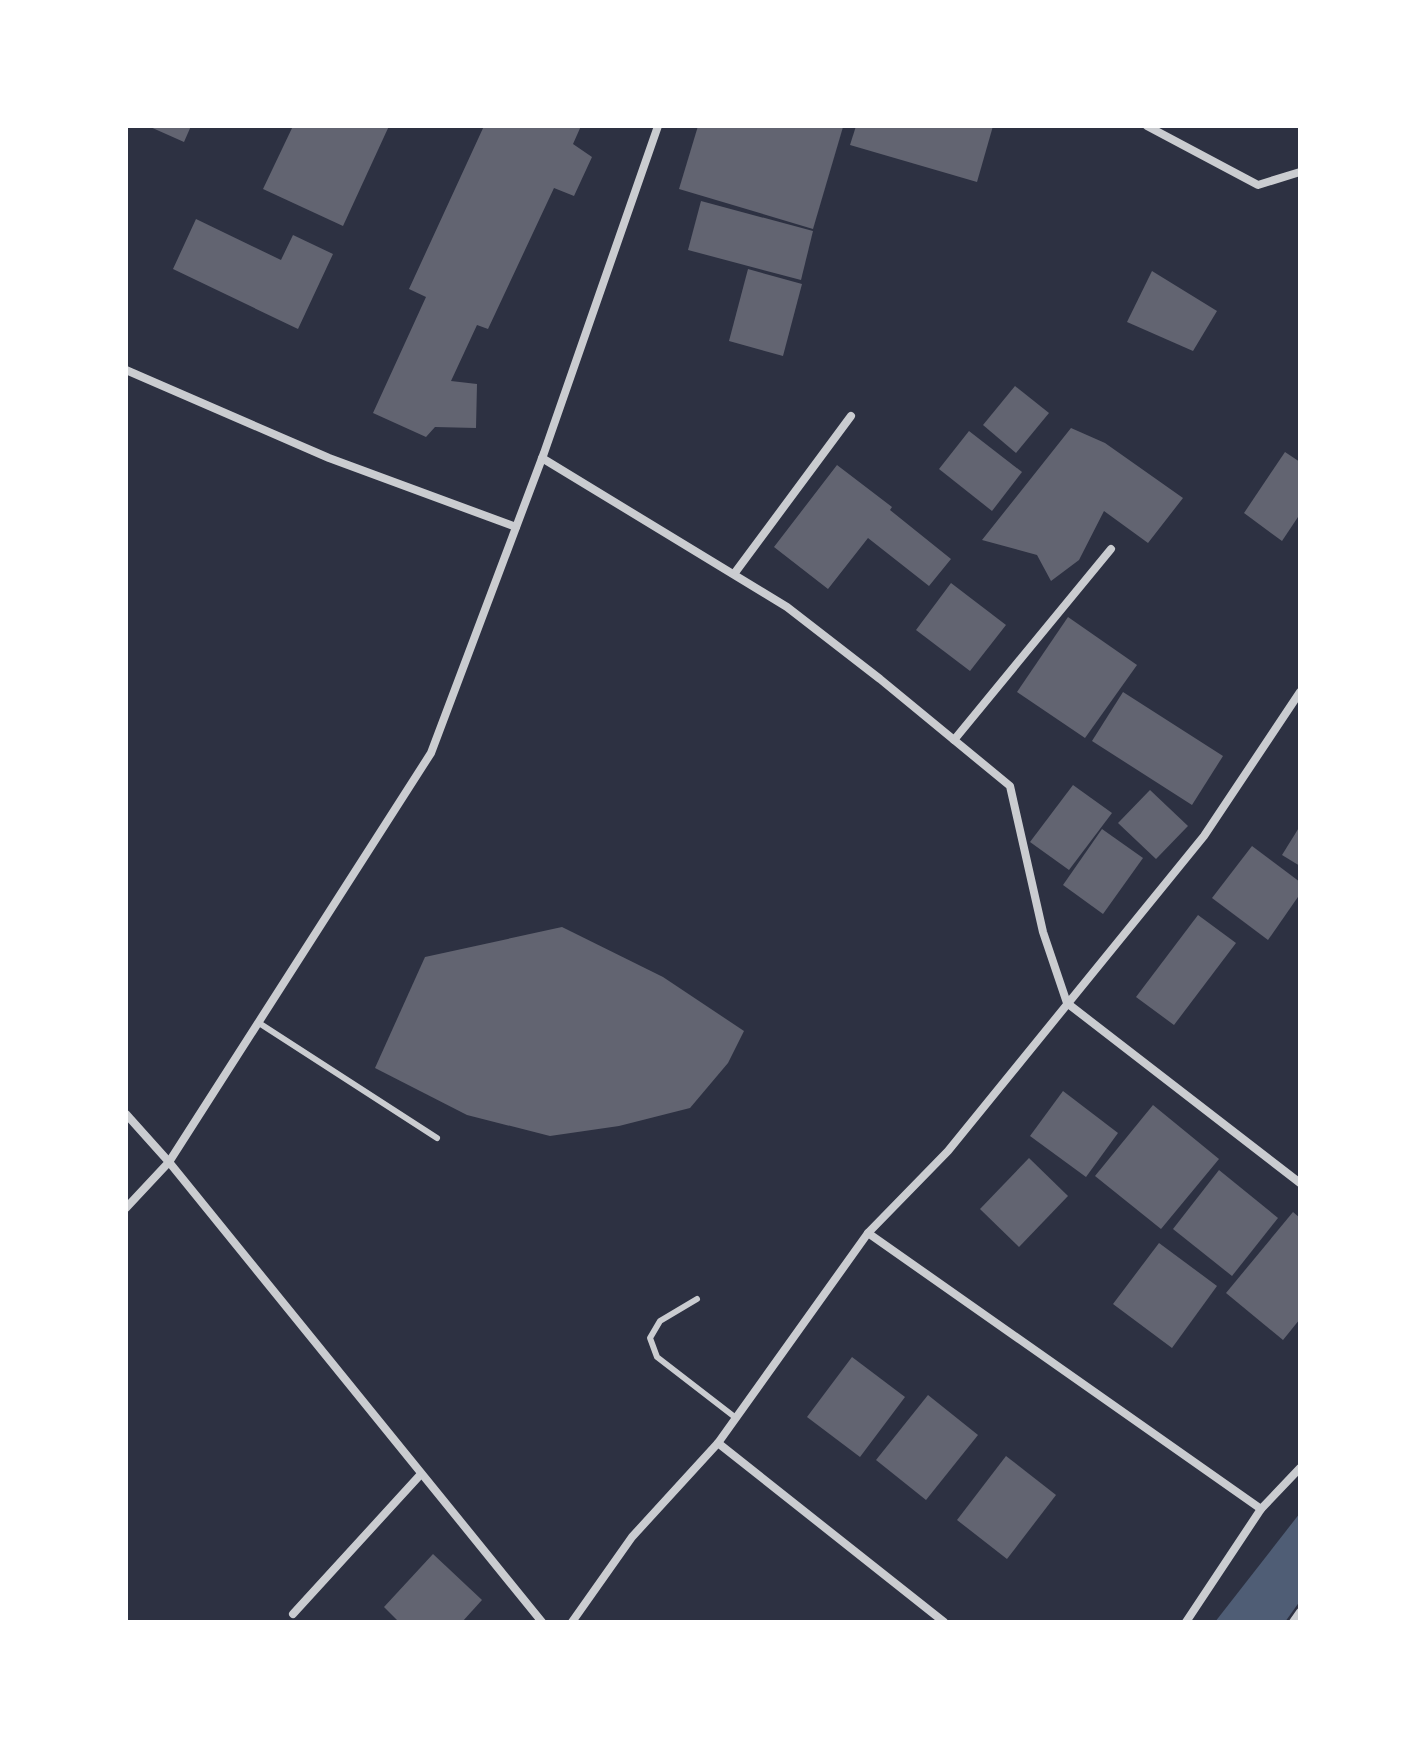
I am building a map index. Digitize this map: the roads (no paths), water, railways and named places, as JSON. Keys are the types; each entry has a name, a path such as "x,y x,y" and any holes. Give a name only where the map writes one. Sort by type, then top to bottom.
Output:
{"street":[{"path":"126,1208 169,1162 431,753 542,458 658,126"},
{"path":"1147,126 1258,185 1300,172"},
{"path":"126,370 329,458 516,527"},
{"path":"734,574 851,416"},
{"path":"542,458 787,607 1010,786 1043,932 1067,1003 1297,1181"},
{"path":"954,740 1111,549"},
{"path":"572,1622 632,1537 718,1443 868,1233 948,1151 1204,836 1300,692"},
{"path":"126,1114 169,1162 542,1622"},
{"path":"868,1233 1261,1509"},
{"path":"718,1443 944,1622"},
{"path":"1186,1622 1261,1509 1300,1468"},
{"path":"293,1614 421,1474"},
{"path":"1293,1622 1300,1612"}],"lane":[{"path":"259,1023 437,1138"},
{"path":"1297,1181 1300,1169"},
{"path":"697,1299 660,1321 650,1338 657,1357 736,1418"}],"water":[{"path":"1300,1513 1300,1601 1285,1622 1215,1622"}]}
